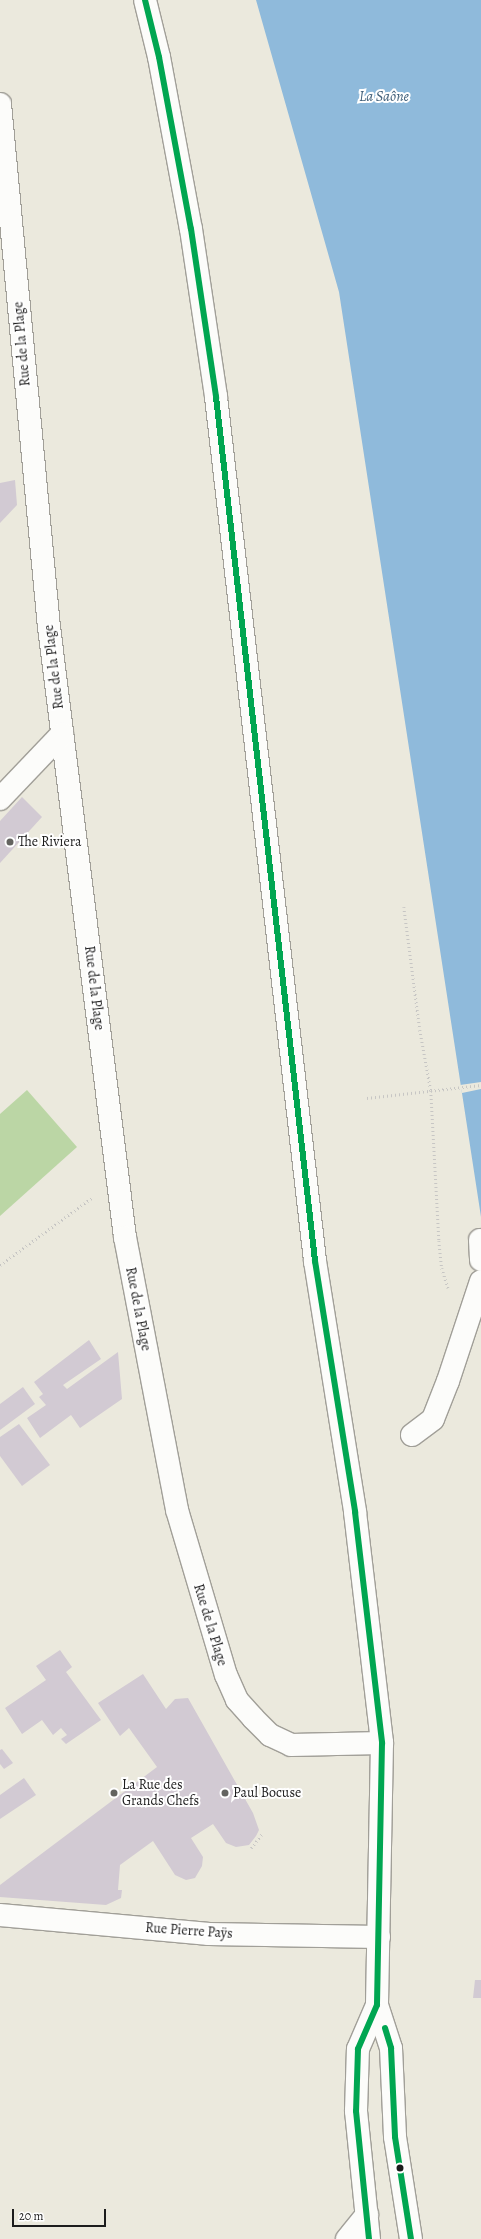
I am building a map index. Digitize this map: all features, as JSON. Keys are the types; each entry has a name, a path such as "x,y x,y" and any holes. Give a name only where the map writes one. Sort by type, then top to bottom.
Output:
{"main road":[{"path":"145,0 159,57 191,228 216,398 315,1261 355,1512 382,1743 377,2005 391,2048 395,2137 411,2239"},
{"name":"Rue de la Plage","path":"0,104 48,620 62,734 125,1237 176,1510 226,1675 237,1700 270,1735 291,1744 382,1743"},
{"path":"0,799 62,734"},
{"path":"412,1435 432,1419 448,1381 481,1281"},
{"name":"Rue Pierre Paÿs","path":"0,1915 210,1934 379,1937"},
{"path":"369,2239 356,2111 358,2049 377,2005"},
{"path":"347,2239 367,2214"}],"path":[{"path":"404,907 421,1036 431,1091 439,1241 442,1268 450,1294"},
{"path":"367,1098 481,1085"},
{"path":"0,1265 118,1179"},
{"path":"251,1848 262,1834"}],"green space":[{"path":"27,1090 77,1147 0,1216 0,1114"}],"water":[{"name":"La Saône","path":"256,0 481,0 481,1217 339,292"}],"pier":[{"path":"481,1082 481,1089 462,1093 460,1085"}],"building":[{"path":"15,480 17,505 0,523 0,483"},
{"name":"The Riviera","path":"22,797 42,817 0,863 0,821"},
{"path":"89,1340 101,1359 63,1385 67,1389 118,1352 122,1399 80,1428 71,1415 40,1438 27,1418 46,1405 39,1397 43,1394 34,1382"},
{"path":"23,1387 35,1404 0,1430 0,1404"},
{"path":"19,1424 50,1465 22,1486 0,1456 0,1437"},
{"path":"60,1650 72,1667 66,1672 101,1720 66,1744 61,1739 67,1735 61,1728 53,1735 42,1720 22,1734 5,1708 46,1680 36,1666"},
{"path":"143,1674 166,1709 175,1699 188,1698 253,1813 259,1830 256,1836 249,1845 236,1847 226,1843 213,1824 191,1838 203,1857 202,1866 195,1878 186,1880 175,1875 153,1841 120,1865 118,1890 122,1890 121,1898 106,1905 0,1897 0,1885 157,1767 129,1728 120,1736 98,1703"},
{"path":"2,1749 13,1763 4,1769 0,1764 0,1750"},
{"path":"24,1778 36,1795 0,1819 0,1795"},
{"path":"475,1980 481,1980 481,1998 473,1998"}],"transit line":[{"path":"145,0 159,57 191,229 216,397 315,1261 355,1512 382,1743 377,2005 358,2049 356,2111 369,2239"},
{"path":"385,2028 391,2048 395,2137 411,2239"}],"place":[{"name":"The Riviera","path":"10,842"},
{"name":"La Rue des Grands Chefs","path":"114,1793"},
{"name":"Paul Bocuse","path":"225,1793"}]}
